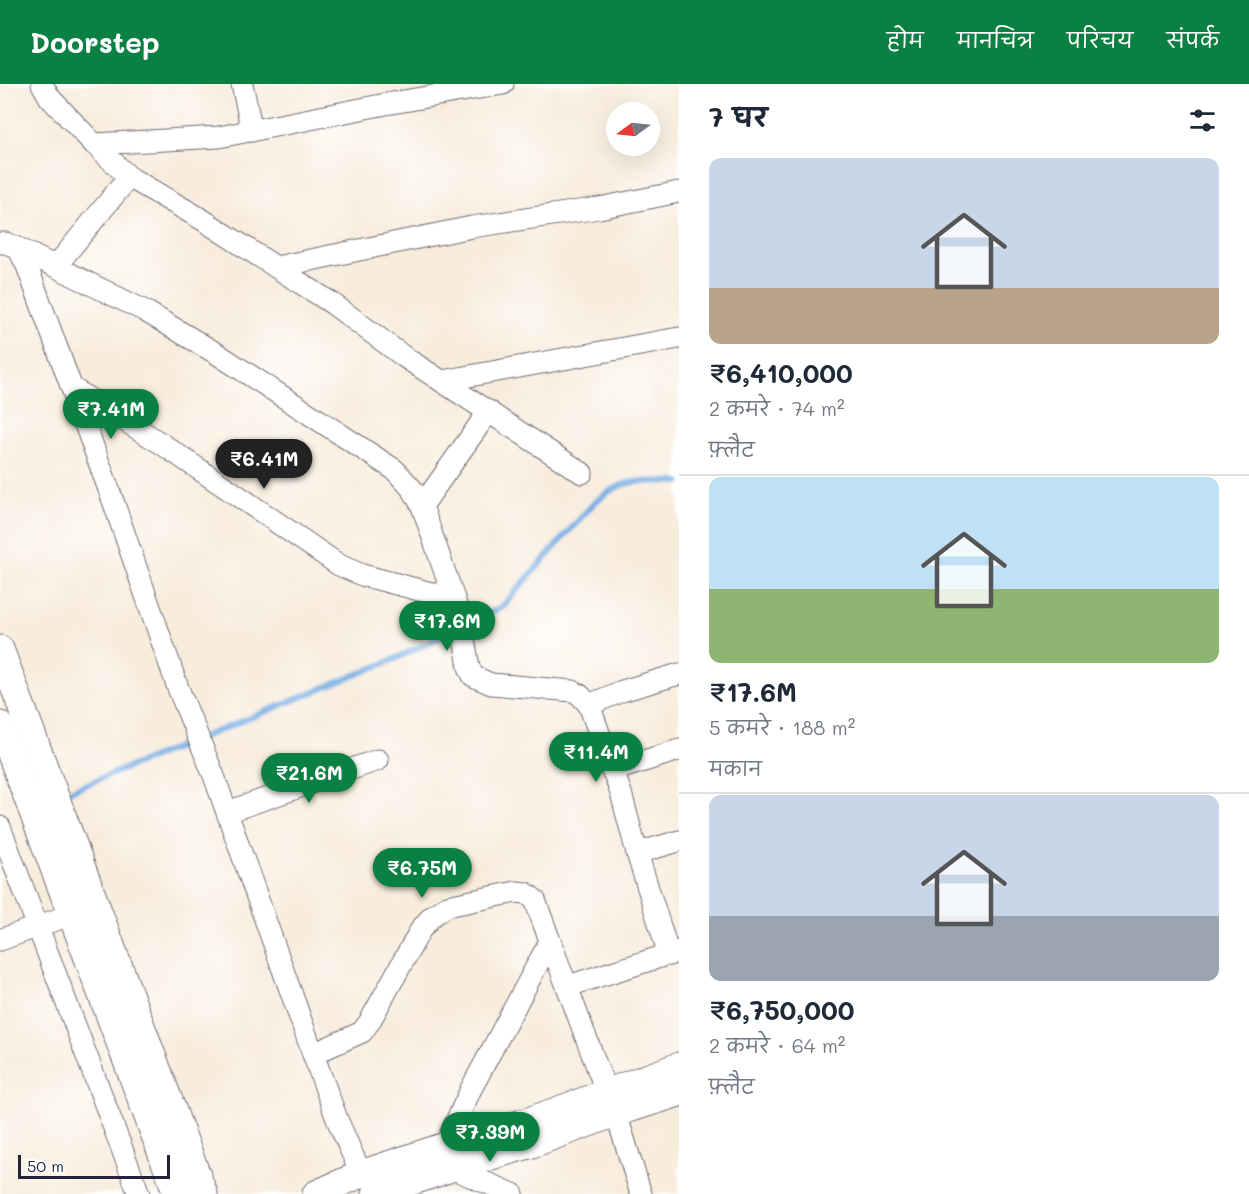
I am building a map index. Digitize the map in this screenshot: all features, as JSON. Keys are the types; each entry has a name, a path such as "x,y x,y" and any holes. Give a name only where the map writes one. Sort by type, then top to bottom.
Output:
{"street":[{"path":"42,84 50,98 129,177 203,220 333,304 403,356 582,473"},
{"path":"242,84 252,130"},
{"path":"94,144 219,137 414,92 503,84"},
{"path":"56,266 129,177"},
{"path":"276,267 472,227 599,208 679,192"},
{"path":"9,246 56,266 145,311 229,361 395,470 413,490 422,506 457,608 469,667 474,676 491,684 573,691 589,705 637,853 674,953 568,986"},
{"path":"9,246 27,266 112,498 178,688 214,776 337,1119 368,1184"},
{"path":"442,381 679,338"},
{"path":"72,388 162,444 339,565 457,608"},
{"path":"422,506 489,411"},
{"path":"0,649 177,1194"},
{"path":"589,705 622,691 679,674"},
{"path":"0,725 84,910 204,1194"},
{"path":"612,771 679,750"},
{"path":"227,812 378,760"},
{"path":"0,827 139,1194"},
{"path":"637,853 679,842"},
{"path":"313,1054 362,1032 421,929 432,916 447,906 516,891 526,893 535,900 568,986 611,1102 641,1194"},
{"path":"0,940 84,910"},
{"path":"448,1157 471,1089 550,940"},
{"path":"611,1102 679,1066"},
{"path":"316,1194 368,1184 448,1157 526,1122 611,1102 679,1093"},
{"path":"448,1157 513,1194"}],"waterway":[{"path":"70,791 395,659 502,607 594,503 605,494 624,484 634,482 679,482"}]}
